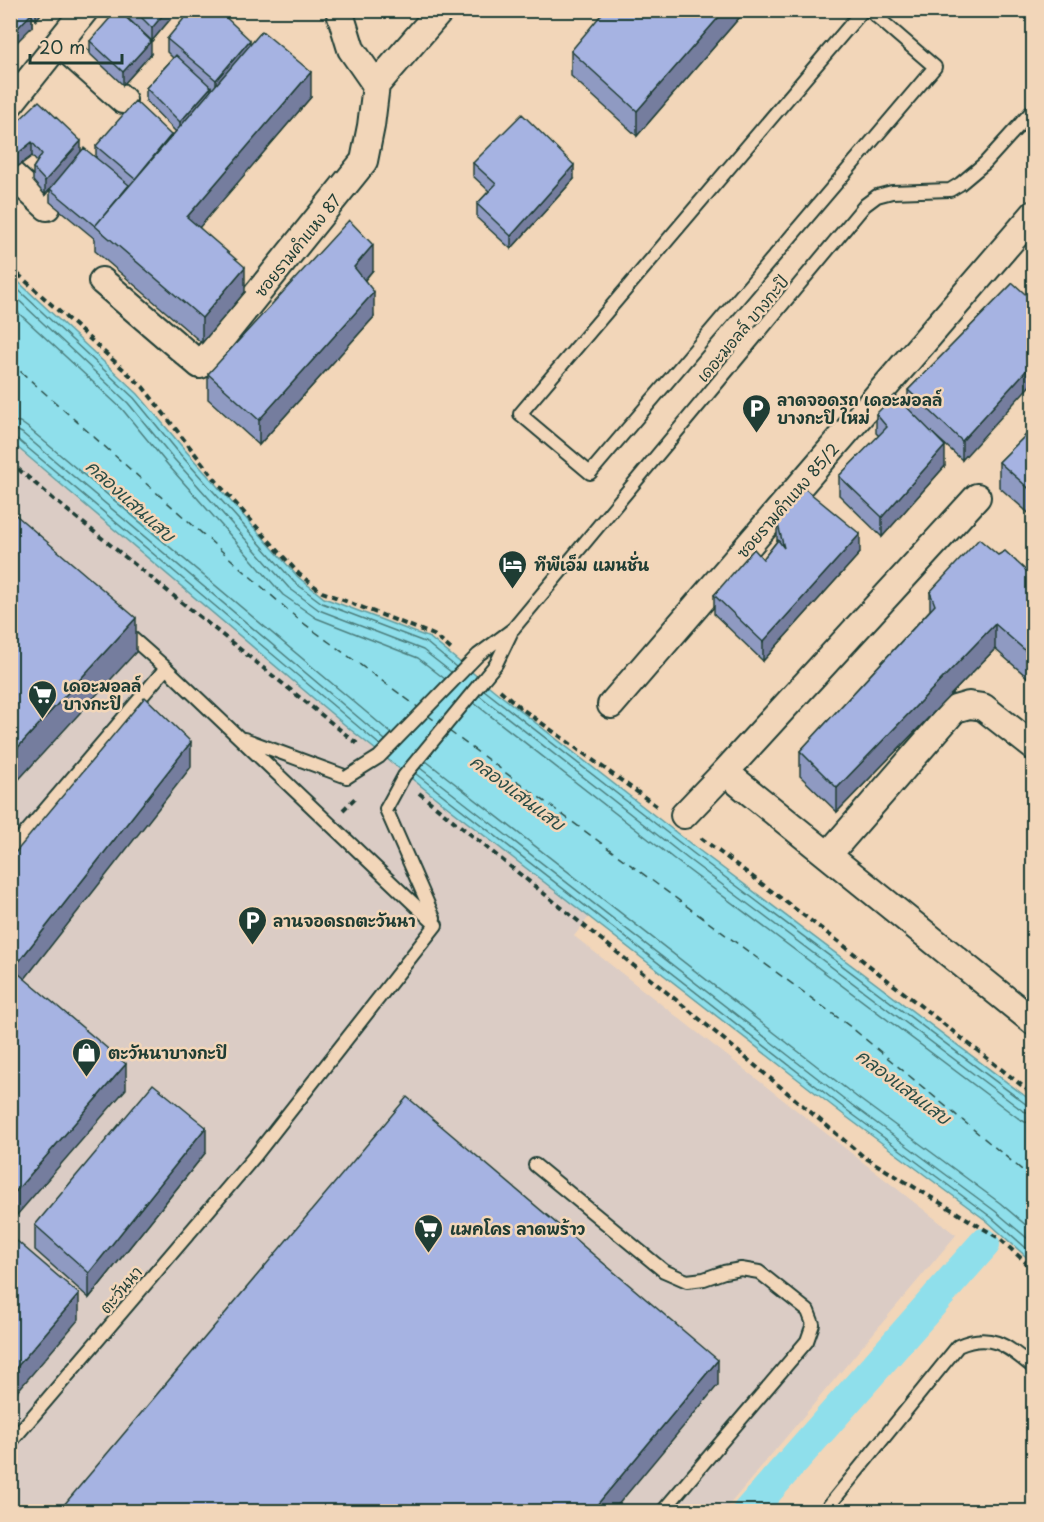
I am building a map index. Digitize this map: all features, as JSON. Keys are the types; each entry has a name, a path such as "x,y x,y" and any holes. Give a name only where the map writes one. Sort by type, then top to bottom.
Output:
{"street":[{"path":"10,104 85,10"},
{"path":"339,10 351,49 376,85 441,10"},
{"path":"60,44 123,100"},
{"name":"ซอยรามคำแหง 87","path":"102,281 200,365 364,161 376,85"},
{"path":"10,173 47,207"},
{"name":"ซอยรามคำแหง 85/2","path":"611,705 1034,214"},
{"path":"681,820 977,497"},
{"path":"828,855 955,709 969,705 983,707 1034,747"},
{"path":"725,772 1034,1022"}],"lane":[{"path":"863,10 520,414 590,473 935,67 868,10"},
{"name":"เดอะมอลล์ บางกะปิ","path":"240,738 347,777 379,757 478,655 513,629 866,205 877,196 892,192 950,190 985,163 1034,109"},
{"path":"114,621 436,925"},
{"name":"เดอะมอลล์ บางกะปิ","path":"436,925 386,809 404,776 496,664 513,629"},
{"path":"10,850 166,668"},
{"name":"ตะวันนา","path":"10,1443 255,1156 436,925"},
{"path":"535,1166 664,1271 687,1281 741,1269 759,1272 808,1311 813,1324 807,1341 662,1512"},
{"path":"824,1512 958,1346 984,1339 1009,1348 1034,1368"}],"path":[{"path":"10,267 144,387 221,487 299,574 322,592 434,635 460,656"},
{"path":"10,462 364,749"},
{"path":"494,685 522,709 681,820 1034,1095"},
{"path":"411,786 690,1011 864,1157 999,1238 1034,1270"},
{"path":"330,824 358,795"}],"shaded area":[{"path":"10,442 351,730 589,917 574,936 956,1235 724,1511 11,1511"}],"water":[{"name":"คลองแสนแสบ","path":"10,274 138,394 298,577 324,598 430,638 696,848 1033,1102 1033,1263 987,1221 844,1115 351,730 11,442"}],"building":[{"path":"10,10 29,10 32,13 10,36"},
{"path":"117,10 151,41 123,72 90,41"},
{"path":"134,10 167,10 152,28"},
{"path":"191,10 218,10 250,40 216,80 167,39"},
{"path":"605,10 725,10 637,111 571,51"},
{"path":"262,31 311,72 187,217 245,267 202,318 95,226"},
{"path":"176,55 211,87 180,122 146,88"},
{"path":"39,101 81,141 45,181 33,168 42,154 32,142 17,154 10,148 10,129"},
{"path":"135,101 171,135 135,179 96,146"},
{"path":"522,114 574,165 511,236 477,204 496,184 473,163"},
{"path":"84,148 129,185 95,226 50,189"},
{"path":"349,220 373,245 354,267 374,292 259,420 208,374"},
{"path":"1013,283 1034,302 1034,362 962,441 908,390"},
{"path":"895,395 945,446 882,517 839,476 887,427 876,414"},
{"path":"1034,427 1034,493 999,462"},
{"path":"804,488 860,534 763,642 714,595 754,549 763,559 778,540 784,548 777,521"},
{"name":"เดอะมอลล์ บางกะปิ","path":"10,510 136,618 10,756"},
{"path":"979,539 998,555 1005,551 1034,578 1034,658 995,624 837,788 800,751 935,605 930,592"},
{"path":"145,697 191,742 13,969 126,1064 10,1198 10,859"},
{"path":"153,1084 206,1127 89,1273 35,1225"},
{"name":"แมคโคร ลาดพร้าว","path":"407,1097 718,1360 591,1512 58,1512"},
{"path":"10,1235 79,1294 10,1375"}],"waterway":[{"path":"748,1512 984,1244"}],"ferry route":[{"path":"10,362 299,620 419,708"},
{"path":"427,715 440,724"},
{"path":"449,731 852,1028 1034,1180"}],"place":[{"name":"ลาดจอดรถ เดอะมอลล์ บางกะปิ ใหม่","path":"756,434"},
{"name":"ทีพีเอ็ม แมนชั่น","path":"513,590"},
{"name":"เดอะมอลล์ บางกะปิ","path":"42,720"},
{"name":"ลานจอดรถตะวันนา","path":"252,946"},
{"name":"ตะวันนาบางกะปิ","path":"87,1078"},
{"name":"แมคโคร ลาดพร้าว","path":"429,1254"}]}
